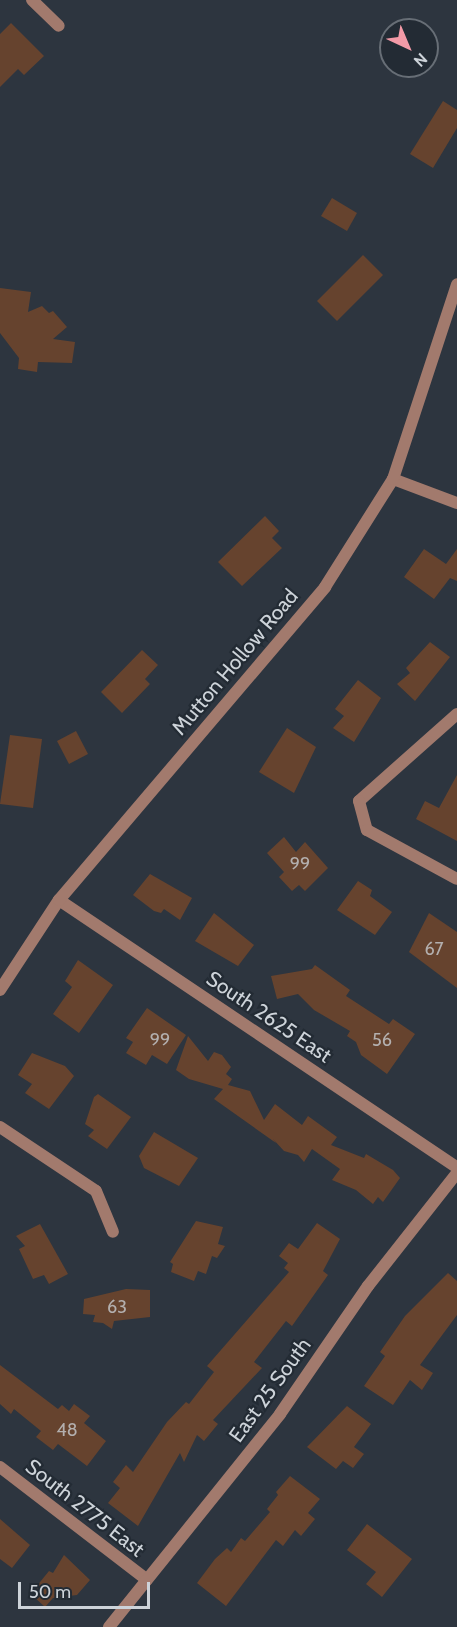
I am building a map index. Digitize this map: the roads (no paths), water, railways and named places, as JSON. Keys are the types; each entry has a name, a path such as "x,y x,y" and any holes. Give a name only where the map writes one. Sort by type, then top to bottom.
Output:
{"street":[{"path":"32,0 59,26"},
{"name":"Mutton Hollow Road","path":"0,990 59,900 325,587 393,479 457,284"},
{"path":"393,479 457,503"},
{"path":"457,714 359,801 367,830 457,879"},
{"name":"South 2625 East","path":"59,900 457,1167"},
{"path":"0,1127 96,1191 113,1232"},
{"name":"East 25 South","path":"109,1627 280,1414 368,1286 457,1173"},
{"name":"South 2775 East","path":"0,1467 147,1580"}]}
